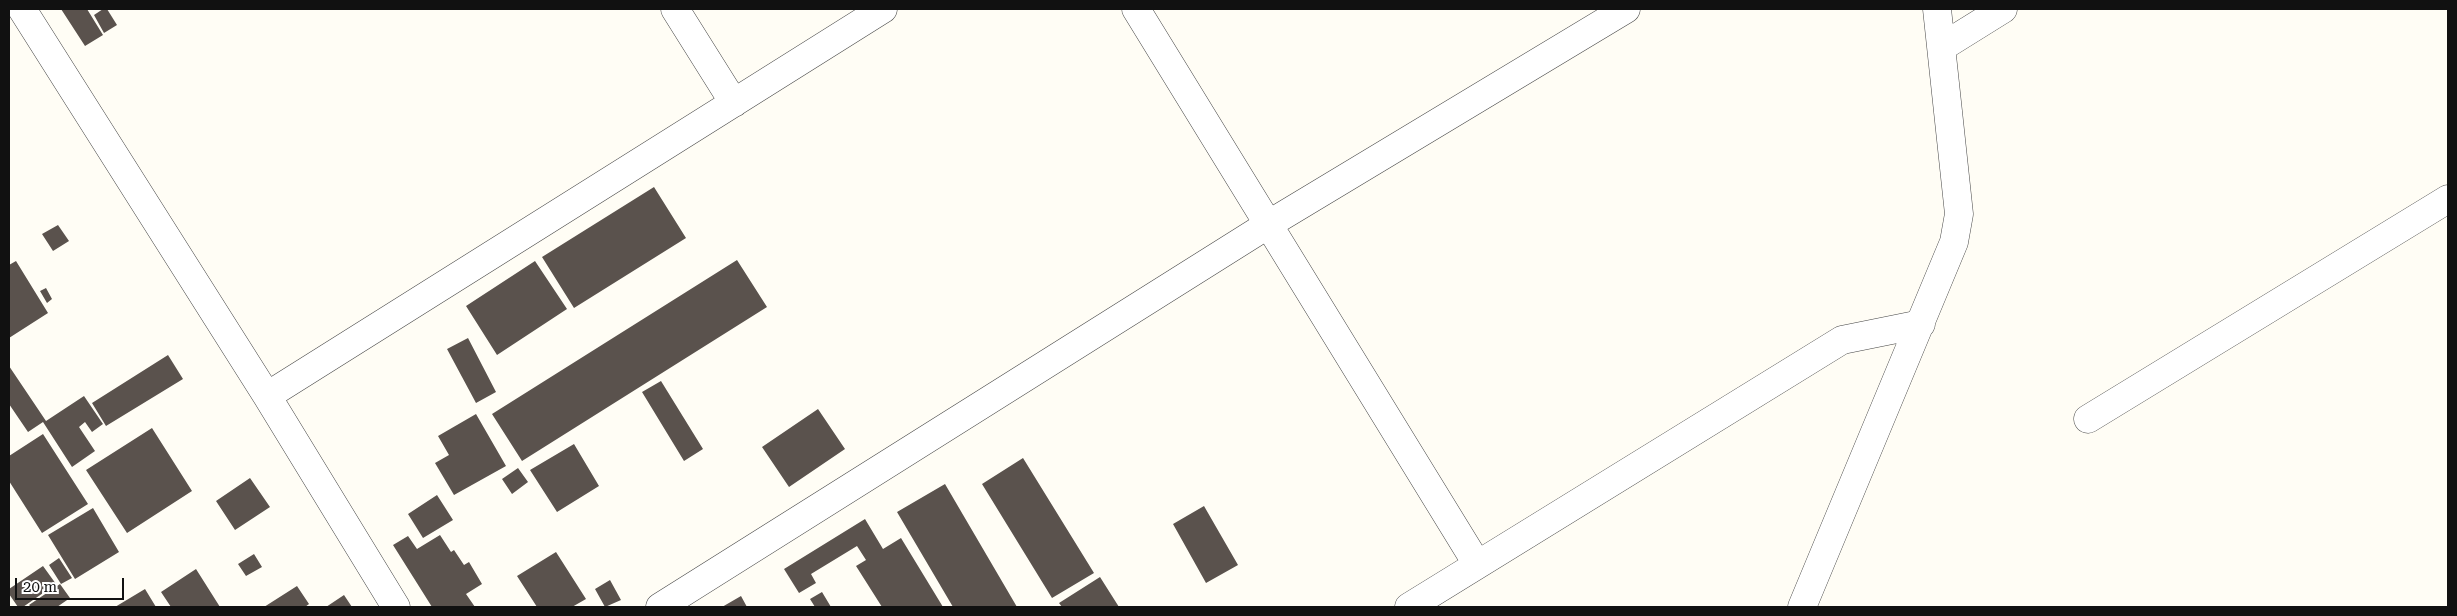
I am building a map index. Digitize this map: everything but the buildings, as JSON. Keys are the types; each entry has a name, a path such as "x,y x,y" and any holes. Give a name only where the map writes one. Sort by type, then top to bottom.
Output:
{"street":[{"path":"22,9 267,396 396,607"},
{"path":"675,9 734,103"},
{"path":"267,396 883,9"},
{"path":"1136,9 1477,564"},
{"path":"660,607 1269,224 1626,9"},
{"path":"1802,607 1954,242 1959,214 1942,47 1936,9"},
{"path":"1942,47 2003,9"},
{"path":"2088,419 2448,199"},
{"path":"1409,607 1842,340 1921,324"}]}
